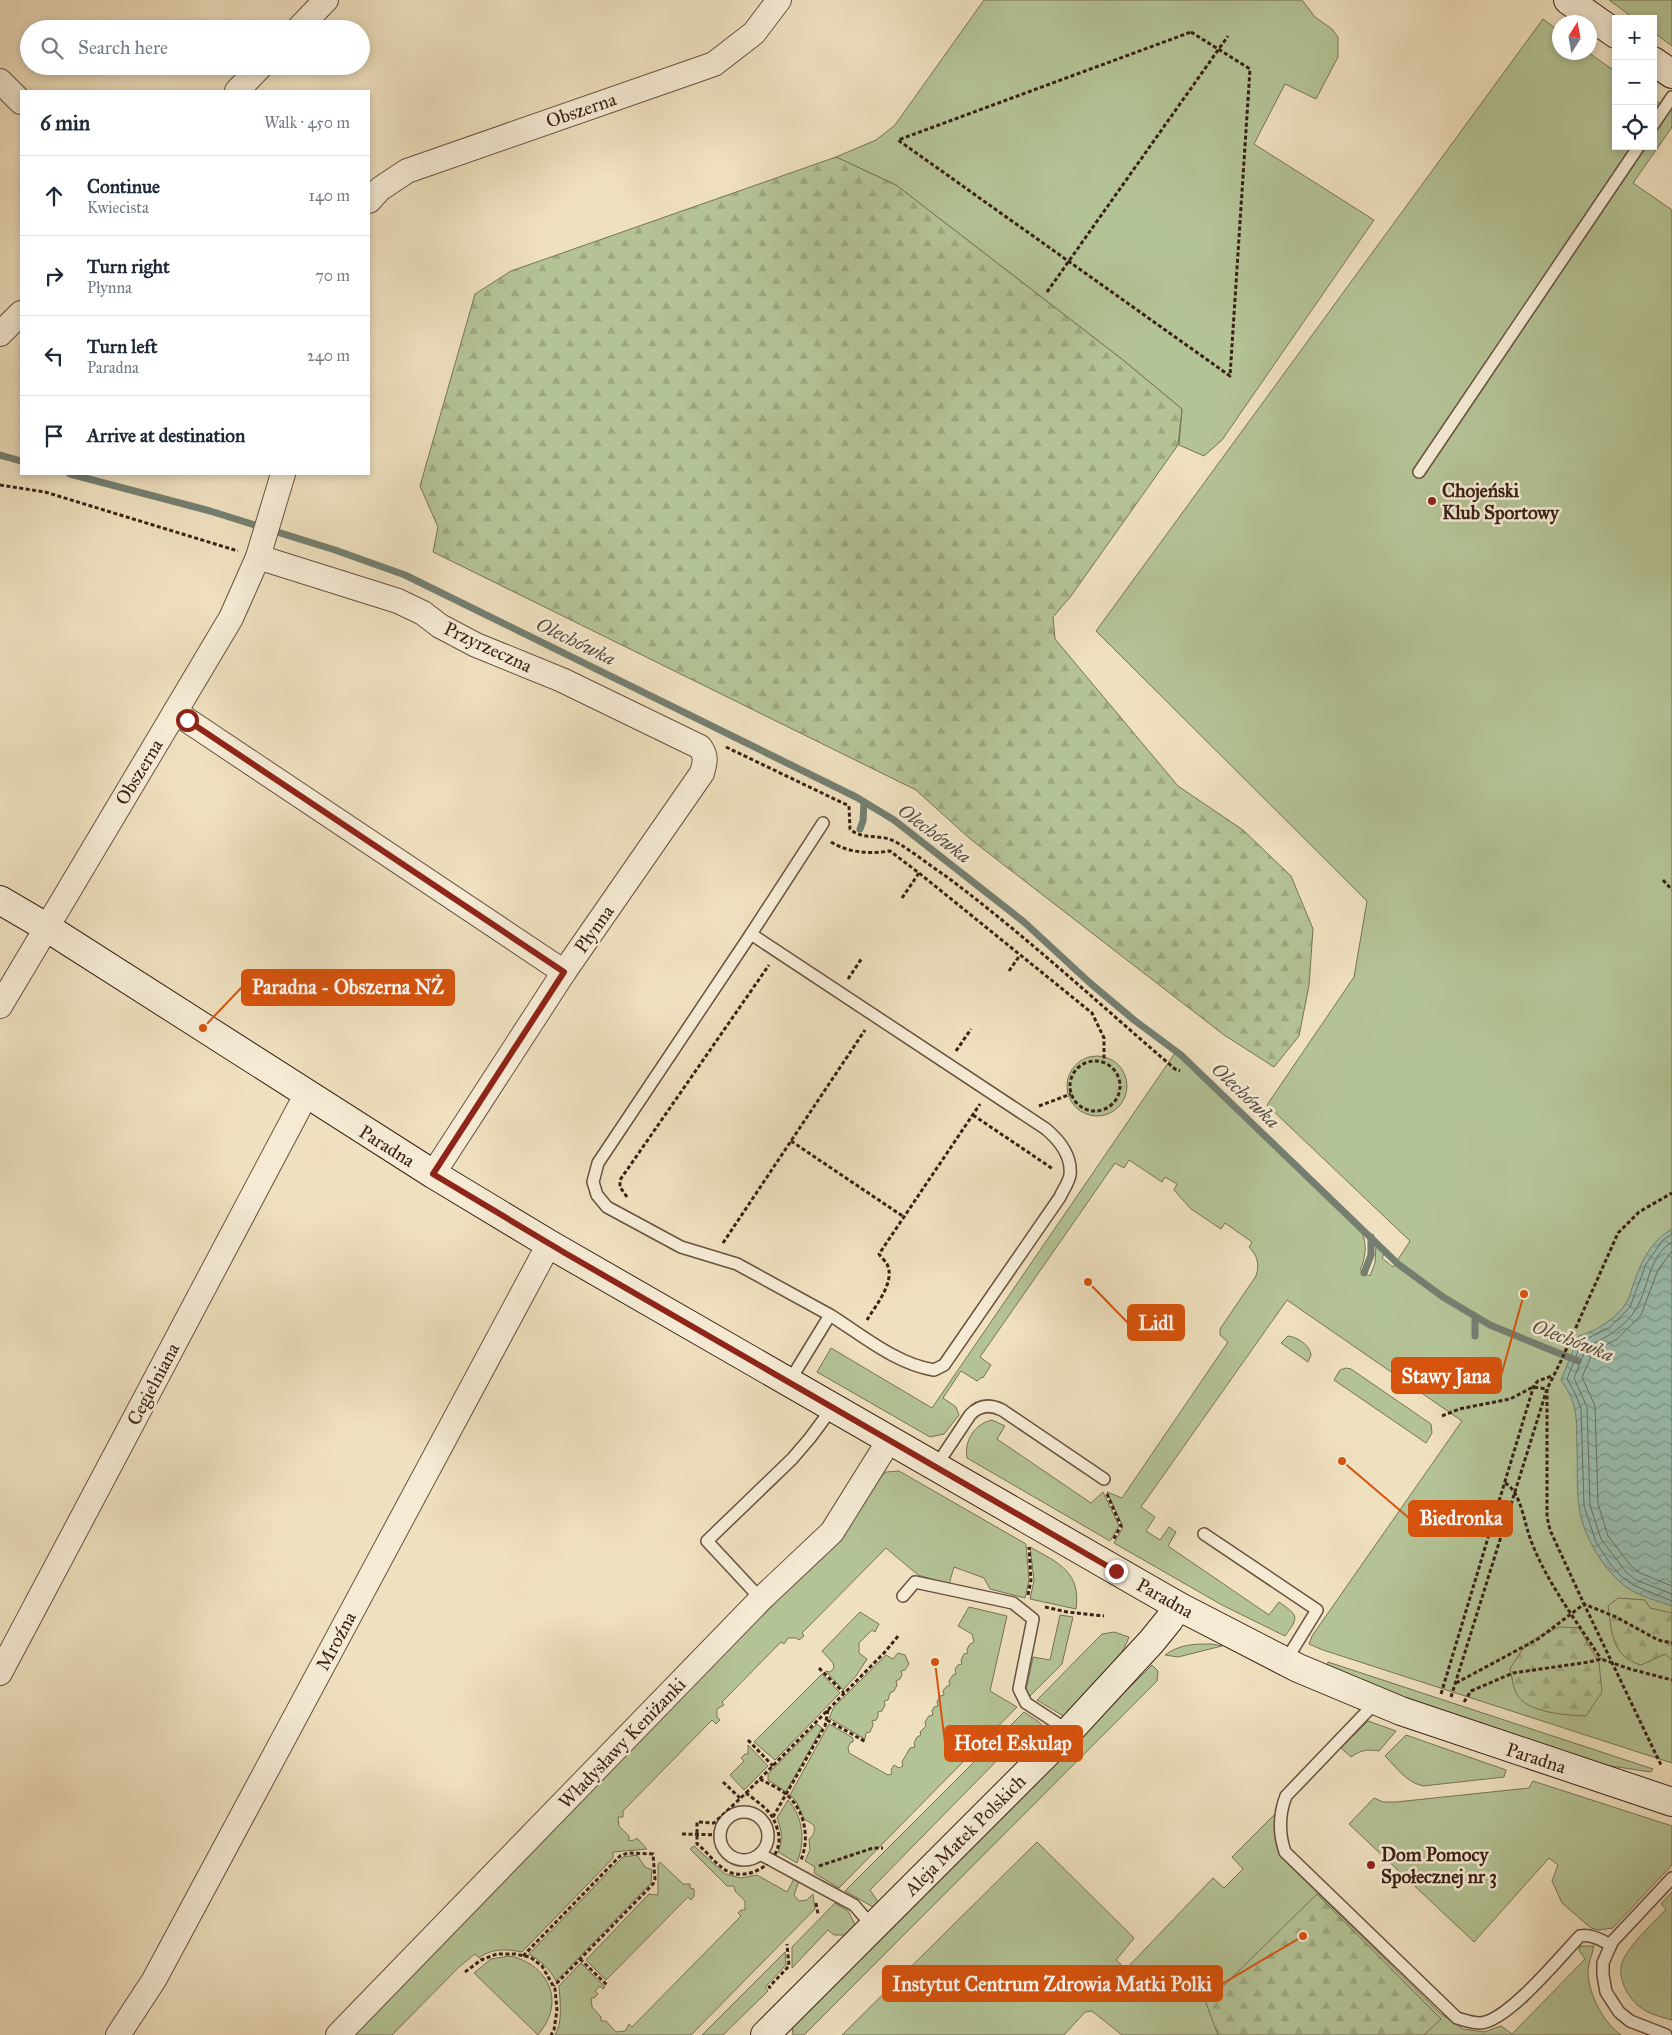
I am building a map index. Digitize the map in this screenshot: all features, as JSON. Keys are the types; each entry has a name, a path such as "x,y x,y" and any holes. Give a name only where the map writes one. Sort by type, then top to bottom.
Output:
{"street":[{"path":"307,20 326,0"},
{"name":"Obszerna","path":"370,200 380,189 407,171 714,64 754,33 779,0"},
{"path":"1568,0 1612,31"},
{"path":"1657,64 1672,74"},
{"path":"238,90 252,75"},
{"path":"0,81 20,101"},
{"path":"0,334 20,314"},
{"name":"Obszerna","path":"0,1006 231,618 259,551 283,475"},
{"name":"Przyrzeczna","path":"259,551 398,601 423,613 440,626 476,645 562,680 700,747 706,760"},
{"path":"175,712 564,972"},
{"name":"Płynna","path":"433,1174 564,972 702,773 706,760"},
{"name":"Paradna","path":"0,900 46,927 306,1095 549,1244 1178,1606 1285,1662 1377,1701 1462,1733 1672,1802"},
{"name":"Cegielniana","path":"0,1673 306,1095"},
{"name":"Mroźna","path":"118,2035 154,1980 549,1244"},
{"name":"Władysławy Keniżanki","path":"338,2035 761,1599 832,1532 890,1439"},
{"name":"Aleja Matek Polskich","path":"765,2035 1069,1731 1152,1641 1178,1606"}],"lane":[{"path":"1657,119 1672,97"},
{"path":"1420,472 1636,150"},
{"path":"751,934 1046,1129 1058,1139 1068,1158 1070,1176 1060,1197 944,1365 934,1370 920,1368 900,1358 830,1315 737,1264 681,1247 607,1207 597,1195 593,1182 598,1163 823,823"},
{"path":"789,1382 830,1315"},
{"path":"936,1466 970,1415 975,1410 988,1406 1002,1410 1104,1479"},
{"path":"761,1599 707,1541 792,1459 833,1407"},
{"path":"1204,1534 1317,1610 1285,1662"},
{"path":"903,1596 915,1582 1013,1603 1033,1619 1019,1689 1026,1703 1069,1731"},
{"path":"1377,1701 1286,1796 1281,1812 1280,1839 1285,1852 1457,2018 1467,2021 1480,2023 1493,2020 1508,2010 1580,1936 1586,1935 1611,1944"},
{"path":"749,1812 759,1817 765,1823 768,1839 760,1854 753,1858 736,1858 726,1852 720,1835 722,1826 733,1814 749,1812"},
{"path":"760,1854 854,1905 873,1927"},
{"path":"1666,2035 1630,2020 1619,2012 1606,1992 1603,1964 1611,1944 1672,1878"}],"path":[{"path":"1191,32 1250,69 1230,376 1069,262 898,140 1191,32"},
{"path":"1047,292 1228,36"},
{"path":"0,485 45,492 259,551"},
{"path":"706,760 727,746 849,806 850,829 855,834 890,839 942,874 1026,940 1109,1013 1180,1071"},
{"path":"816,833 837,846 867,854 890,851 919,873 1092,1013 1104,1038 1104,1062"},
{"path":"902,898 919,873"},
{"path":"1663,880 1672,890"},
{"path":"1010,971 1020,955"},
{"path":"846,982 862,958"},
{"path":"628,1198 620,1187 620,1180 768,965 775,964"},
{"path":"722,1244 868,1025"},
{"path":"954,1054 971,1028"},
{"path":"1094,1060 1104,1062 1112,1066 1121,1082 1117,1100 1110,1107 1101,1111 1083,1108 1071,1094 1070,1084 1072,1075 1085,1062 1094,1060"},
{"path":"860,1333 888,1283 889,1272 887,1264 879,1254 982,1100"},
{"path":"973,1115 1055,1171 1056,1175"},
{"path":"791,1141 904,1217"},
{"path":"1451,1697 1547,1389 1618,1233 1639,1212 1672,1192"},
{"path":"714,1241 731,1246"},
{"path":"1442,1416 1459,1409 1510,1399 1533,1387 1538,1381 1553,1376"},
{"path":"1533,1387 1547,1389"},
{"path":"1441,1694 1533,1387"},
{"path":"1547,1389 1547,1517 1550,1530 1661,1765"},
{"path":"1104,1479 1105,1492 1121,1526 1109,1547"},
{"path":"1505,1483 1514,1491 1534,1549 1547,1575 1601,1658 1672,1680"},
{"path":"1026,1602 1031,1580 1028,1540"},
{"path":"1456,1684 1538,1639 1584,1604"},
{"path":"1584,1604 1616,1617 1658,1640 1672,1643"},
{"path":"1042,1606 1067,1612 1104,1616"},
{"path":"746,1792 774,1817 779,1839 777,1851 771,1860 753,1873 731,1873 697,1844 697,1822 714,1823 746,1792 760,1779 773,1766 884,1653 899,1635"},
{"path":"1464,1702 1471,1691 1513,1673 1589,1662 1601,1658"},
{"path":"819,1668 844,1693"},
{"path":"774,1817 827,1720 828,1710"},
{"path":"827,1720 866,1742"},
{"path":"748,1740 773,1766"},
{"path":"760,1779 787,1796 796,1808 806,1829 804,1852 800,1863 811,1868 873,1848 883,1848"},
{"path":"723,1782 740,1798"},
{"path":"682,1834 720,1835"},
{"path":"523,1956 620,1856 628,1853 653,1854 655,1879 653,1884 554,1986"},
{"path":"811,1868 818,1914"},
{"path":"771,1988 769,1987 789,1966 787,1944"},
{"path":"465,1972 481,1960 498,1954 530,1957 542,1966 554,1986 557,2010 554,2030 551,2035"},
{"path":"580,1959 607,1985"}],"green space":[{"path":"984,0 1302,0 1315,17 1332,29 1338,37 1338,57 1316,99 1285,84 1254,144 1374,220 1222,440 1204,456 1179,445 1182,409 1123,360 896,185 836,157 876,140 895,125"},
{"path":"1609,0 1672,0 1672,46 1657,35 1657,15 1630,15"},
{"name":"Chojeński Klub Sportowy","path":"1543,19 1552,26 1552,60 1597,59 1612,69 1612,150 1656,150 1633,183 1672,210 1672,1763 1309,1644 1312,1636 1462,1421 1287,1300 1141,1507 1155,1517 1146,1531 1160,1540 1169,1527 1176,1532 1168,1546 1269,1615 1279,1602 1295,1617 1290,1630 1285,1636 1222,1605 1114,1543 1123,1527 1107,1492 1122,1498 1228,1342 1220,1335 1220,1329 1256,1276 1258,1268 1256,1257 1249,1247 1252,1242 1225,1223 1221,1229 1191,1209 1174,1190 1177,1184 1165,1177 1162,1182 1129,1160 1124,1168 1115,1163 980,1357 991,1365 983,1378 977,1381 961,1371 943,1398 956,1407 959,1415 944,1434 930,1437 817,1372 831,1348 932,1408 1175,1053 1203,1075 1359,1228 1365,1243 1364,1260 1360,1270 1370,1276 1375,1263 1376,1245 1385,1253 1382,1258 1393,1267 1410,1241 1267,1105 1354,977 1367,901 1096,631"},
{"name":"Chojeński Klub Sportowy","path":"1657,102 1672,112 1672,127 1657,149"},
{"path":"836,157 896,185 1123,360 1182,409 1178,445 1071,596 1053,617 1055,639 1178,786 1243,830 1291,876 1313,929 1309,985 1299,1036 1274,1067 1224,1035 969,838 916,790 433,552 438,527 420,486 475,294 511,271"},
{"path":"1097,1056 1113,1061 1118,1065 1122,1070 1127,1086 1122,1102 1118,1107 1113,1111 1097,1116 1081,1111 1076,1107 1072,1102 1067,1086 1072,1070 1076,1065 1081,1061"},
{"path":"1288,1336 1306,1345 1311,1355 1308,1362 1281,1343"},
{"path":"1351,1369 1431,1424 1432,1433 1426,1443 1334,1380 1340,1370"},
{"path":"992,1420 1005,1426 997,1439 1091,1503 1103,1492 1119,1526 1110,1541 967,1458 967,1445 975,1429"},
{"path":"899,1471 1026,1544 1029,1580 1025,1598 990,1589 984,1578 954,1567 949,1584 918,1575 886,1548 802,1633 804,1636 799,1640 788,1638 784,1644 781,1642 722,1702 724,1705 717,1709 717,1717 720,1720 716,1724 712,1720 623,1811 623,1817 618,1817 619,1826 629,1836 629,1841 637,1838 647,1849 613,1852 613,1858 522,1952 500,1950 489,1952 479,1958 475,1954 459,1967 392,2035 349,2035 845,1532 875,1481 886,1472"},
{"path":"1030,1547 1066,1570 1075,1586 1077,1596 1076,1609 1030,1599 1034,1580"},
{"path":"1618,1598 1645,1600 1650,1608 1672,1613 1672,1660 1665,1654 1641,1665 1624,1656 1618,1649 1612,1634 1608,1606"},
{"path":"969,1607 1007,1616 990,1691 1017,1707 839,1888 814,1873 815,1867 805,1861 810,1850 809,1839 814,1833 814,1825 804,1819 796,1801 790,1795 829,1724 853,1738 853,1742 848,1747 849,1753 888,1775 892,1774 891,1770 894,1765 899,1768 903,1766 902,1762 910,1748 915,1747 914,1743 917,1737 921,1735 920,1732 926,1726 925,1722 929,1716 933,1715 932,1711 934,1707 938,1706 937,1702 940,1696 944,1695 943,1691 950,1685 949,1681 956,1674 955,1669 958,1665 962,1664 961,1660 964,1654 968,1653 967,1649 974,1642 972,1634 958,1626"},
{"path":"860,1612 879,1624 875,1632 872,1630 859,1643 859,1653 867,1659 856,1676 843,1690 826,1671 830,1672 834,1668 833,1663 822,1651"},
{"path":"1060,1615 1073,1617 1062,1664 1029,1697 1026,1690 1033,1657 1050,1660"},
{"path":"1560,1627 1579,1628 1599,1663 1602,1692 1586,1716 1558,1714 1537,1709 1521,1700 1514,1687 1510,1669 1525,1646 1535,1638"},
{"path":"1114,1632 1129,1637 1124,1649 1110,1670 1065,1717 1037,1700 1102,1634"},
{"path":"1212,1644 1222,1646 1178,1657 1165,1655 1182,1647"},
{"path":"898,1653 905,1655 909,1664 905,1670 901,1671 902,1675 896,1681 897,1685 894,1691 890,1693 888,1700 884,1701 885,1705 882,1711 878,1712 876,1720 872,1721 873,1725 870,1732 866,1733 865,1739 829,1718 834,1707 886,1655 893,1659"},
{"path":"1328,1662 1653,1769 1651,1772 1591,1763 1401,1697 1327,1666"},
{"path":"1152,1665 1158,1671 1157,1681 804,2035 793,2035 792,2025"},
{"path":"822,1674 840,1693 775,1760 754,1742"},
{"path":"1024,1712 1039,1722 1049,1734 1044,1741 1027,1742 1019,1738 870,1890 879,1903 873,1907 845,1891"},
{"path":"1368,1721 1396,1731 1379,1751 1364,1751 1351,1757 1341,1748"},
{"path":"817,1724 822,1728 786,1792 768,1780 768,1774"},
{"path":"1406,1735 1506,1770 1504,1777 1423,1786 1417,1784 1402,1774 1385,1756"},
{"path":"748,1745 768,1766 744,1790 730,1775 744,1761 741,1758 748,1754"},
{"path":"1533,1781 1672,1826 1672,1865 1613,1928 1598,1930 1591,1928 1562,1903 1552,1881 1558,1865 1549,1858 1474,1942 1349,1824 1374,1798 1383,1802 1396,1802 1529,1788"},
{"path":"788,1800 797,1814 802,1830 800,1855 797,1863 778,1852 781,1835 777,1818"},
{"path":"1278,1811 1276,1834 1281,1857 1440,2013 1463,2029 1484,2032 1501,2026 1512,2034 1585,1959 1579,1950 1580,1946 1594,1946 1588,1970 1591,1990 1598,2007 1608,2023 1621,2035 1122,2035 1092,2011 1085,2012 1064,2035 842,2035 1037,1842 1134,1938 1116,1960 1126,1969 1213,1878 1224,1888 1243,1869 1232,1857"},
{"path":"694,1846 725,1874 741,1878 757,1875 787,1892 794,1879 799,1881 794,1895 799,1901 807,1900 813,1894 815,1909 691,2035 555,2035 560,2018 559,1986 581,1963 605,1987 603,1989 600,1986 595,1991 598,1994 591,1998 592,2007 601,2017 601,2021 606,2021 616,2032 625,2031 629,2024 632,2027 741,1916 738,1913 741,1910 745,1910 745,1901 735,1891 734,1886 727,1886 690,1849"},
{"path":"637,1855 645,1867 652,1870 651,1883 556,1981 544,1965 529,1954 623,1857"},
{"path":"660,1862 683,1884 690,1884 690,1888 694,1889 694,1896 691,1900 688,1897 606,1980 586,1960 649,1894 658,1895 658,1865"},
{"path":"1672,1892 1672,2020 1647,2012 1631,1998 1622,1981 1621,1969 1625,1956 1630,1949 1666,1909 1661,1904"},
{"path":"1317,1894 1441,2019 1424,2035 1218,2035 1206,2003"},
{"path":"835,1903 848,1911 856,1926 845,1935 834,1935 828,1930 792,1968 792,1947"},
{"path":"785,1952 786,1965 765,1987 768,1991 723,2035 702,2035"},
{"path":"510,1956 536,1968 547,1982 551,1991 550,2014 538,2035 474,1973 491,1959"}],"water":[{"path":"1672,1229 1672,1606 1639,1594 1620,1582 1603,1563 1590,1541 1581,1517 1578,1499 1577,1428 1574,1405 1561,1380 1579,1336 1605,1324 1622,1309 1648,1253 1658,1240"}],"waterway":[{"name":"Olechówka","path":"0,455 20,461"},
{"name":"Olechówka","path":"74,475 210,511 335,550 405,575 856,797 894,820 1024,922 1090,983 1134,1020 1181,1055 1398,1264 1443,1297 1490,1325 1578,1361"},
{"path":"860,829 863,821 864,802"},
{"path":"1364,1273 1371,1255 1371,1237"},
{"path":"1475,1316 1475,1336"}],"place":[{"name":"Chojeński Klub Sportowy","path":"1432,501"},
{"name":"Paradna - Obszerna NŻ","path":"203,1028"},
{"name":"Lidl","path":"1088,1282"},
{"name":"Stawy Jana","path":"1524,1294"},
{"name":"Biedronka","path":"1342,1461"},
{"name":"Hotel Eskulap","path":"935,1662"},
{"name":"Dom Pomocy Społecznej nr 3","path":"1371,1865"},
{"name":"Instytut Centrum Zdrowia Matki Polki","path":"1303,1936"}],"route":[{"path":"187,720 564,972 433,1174 565,1253 1116,1571"}]}
